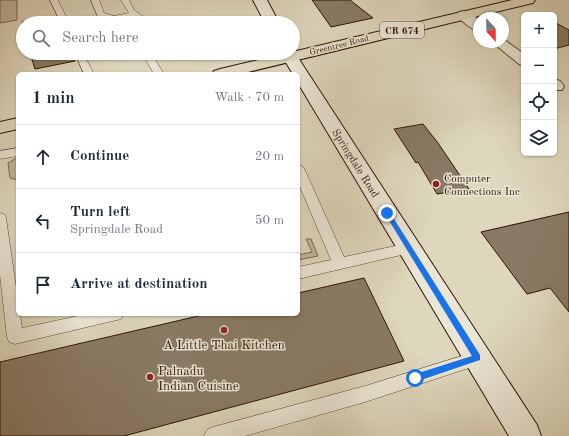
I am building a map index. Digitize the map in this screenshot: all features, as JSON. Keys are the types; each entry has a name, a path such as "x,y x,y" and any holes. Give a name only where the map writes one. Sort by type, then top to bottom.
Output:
{"main road":[{"path":"260,0 268,16"},
{"name":"Greentree Road","path":"300,52 528,0"},
{"path":"464,15 473,22"},
{"path":"507,48 521,59"},
{"name":"Greentree Road","path":"227,72 271,60"},
{"name":"Springdale Road","path":"292,60 300,72"},
{"name":"Springdale Road","path":"300,73 526,436"},
{"path":"0,128 16,124"}],"lane":[{"path":"54,0 62,16"},
{"path":"95,0 100,15 104,16"},
{"path":"125,0 130,11 138,16"},
{"path":"127,16 135,14"},
{"path":"82,60 88,72"},
{"path":"151,60 158,72"},
{"path":"0,155 16,152"},
{"path":"300,173 340,264"},
{"path":"0,218 15,337 107,316"},
{"path":"300,273 409,248"},
{"path":"213,436 365,394 478,358"}],"shaded area":[{"path":"0,0 17,0 16,20 0,23"},
{"path":"16,158 16,180 10,178 8,163"},
{"path":"306,239 311,239 318,256 300,260 300,255 312,252"}],"building":[{"path":"312,0 350,0 373,18 331,27"},
{"path":"557,24 569,30 569,45 557,48"},
{"path":"32,60 75,61 35,69"},
{"path":"423,124 438,143 469,189 437,194 418,162 416,163 394,129"},
{"path":"569,212 569,312 550,288 527,294 481,232"},
{"path":"364,278 404,361 124,436 0,436 0,362 198,316 300,316 300,293"}],"place":[{"name":"Computer Connections Inc","path":"436,184"},
{"name":"A Little Thai Kitchen","path":"224,330"},
{"name":"Palnadu Indian Cuisine","path":"150,377"}],"route":[{"path":"387,213 478,358 415,378"}]}
